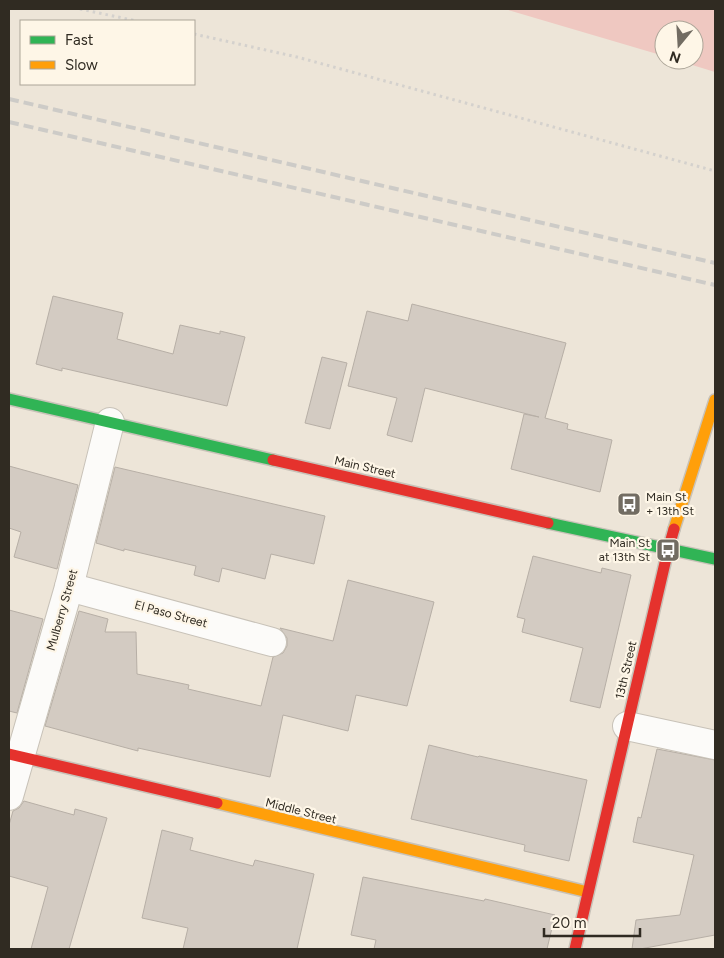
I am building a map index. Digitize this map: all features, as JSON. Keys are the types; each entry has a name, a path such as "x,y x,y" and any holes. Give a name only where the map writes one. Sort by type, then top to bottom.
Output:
{"street":[{"name":"Main Street","path":"9,399 668,550 715,559"},
{"name":"13th Street","path":"575,949 668,550 715,400"},
{"name":"Mulberry Street","path":"9,796 14,755 69,587 110,422"},
{"name":"El Paso Street","path":"69,587 272,642"},
{"path":"627,726 715,745"},
{"name":"Middle Street","path":"14,755 588,892"}],"path":[{"path":"80,9 132,20"},
{"path":"195,34 298,57 715,171"}],"shaded area":[{"path":"505,9 715,9 715,72 704,69 704,20 654,20 654,53"}],"building":[{"path":"53,296 123,313 117,339 173,354 180,325 220,334 220,331 245,337 227,406 62,368 62,371 36,364"},
{"path":"412,304 566,343 545,418 568,424 567,429 612,440 600,492 511,469 524,414 539,417 425,388 412,442 387,435 397,398 348,386 367,311 408,321"},
{"path":"322,357 347,363 330,429 305,423"},
{"path":"9,466 78,485 57,569 14,557 21,532 9,528"},
{"path":"115,467 325,516 314,564 271,554 265,579 222,568 219,582 194,575 196,566 124,549 124,551 96,543"},
{"path":"533,556 601,573 602,568 631,575 600,708 570,701 583,648 522,632 525,619 517,617"},
{"path":"348,580 434,602 407,706 356,695 348,731 283,715 270,777 138,748 138,751 45,726 79,611 108,619 105,632 136,632 137,674 189,685 188,689 261,706 273,657 283,653 287,646 287,638 280,628 333,641"},
{"path":"9,610 43,619 17,713 9,711"},
{"path":"429,745 587,780 569,861 524,851 525,845 411,819"},
{"path":"657,749 715,760 715,935 632,949 636,920 680,915 694,855 633,842 638,817 641,818"},
{"path":"24,801 74,815 75,809 107,818 69,949 31,949 48,887 9,876 9,825 13,811 19,808"},
{"path":"162,830 193,838 190,850 253,866 255,860 314,874 297,949 183,949 188,928 142,918"},
{"path":"363,877 484,901 485,899 555,915 547,949 374,949 376,940 351,935"}],"railway":[{"path":"9,99 715,263"},
{"path":"9,122 715,285"}],"traffic: fast":[{"path":"9,399 273,460"},
{"path":"548,523 715,559"}],"traffic: slow":[{"path":"674,529 715,400"},
{"path":"217,803 588,892"}],"traffic: jam":[{"path":"273,460 548,523"},
{"path":"575,949 674,529"},
{"path":"9,754 217,803"}],"place":[{"name":"Main St + 13th St","path":"629,504"},
{"name":"Main St at 13th St","path":"668,550"}]}
